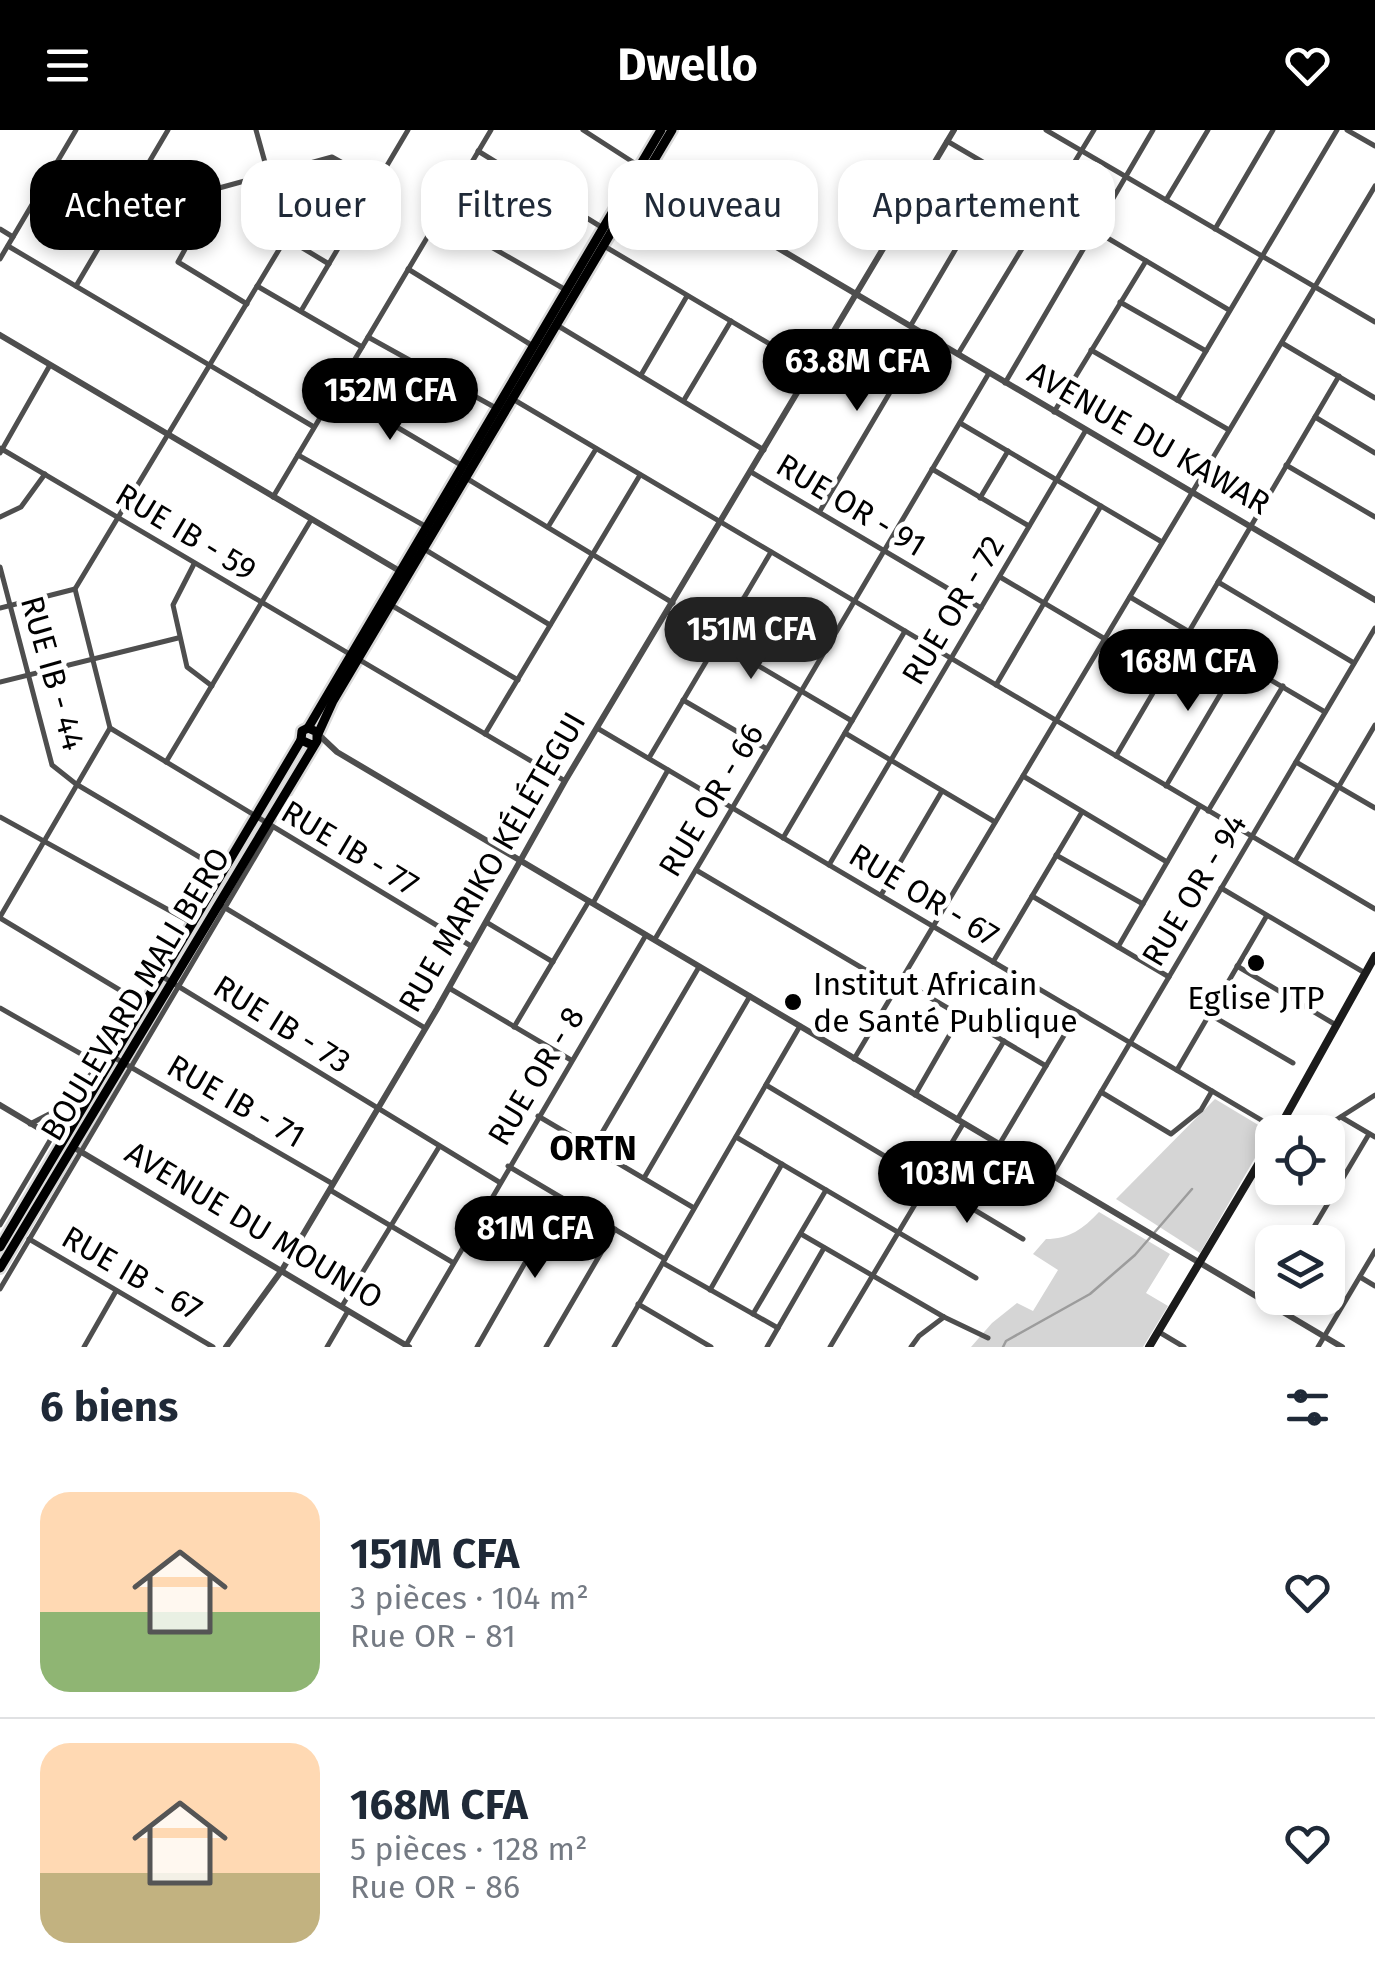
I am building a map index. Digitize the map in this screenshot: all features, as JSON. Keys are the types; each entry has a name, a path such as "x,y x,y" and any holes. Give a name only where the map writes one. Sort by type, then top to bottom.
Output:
{"main road":[{"path":"648,160 661,130"},
{"path":"650,160 672,130"},
{"path":"353,658 318,734 308,728 419,546 496,408 508,397 532,346 552,323 566,290 600,243 608,221"},
{"path":"419,546 425,526 608,229"},
{"name":"BOULEVARD MALI BERO","path":"123,1063 146,1006 170,982 194,924 217,902 225,872 265,823 302,731 308,728"},
{"name":"BOULEVARD MALI BERO","path":"0,1268 318,734"},
{"path":"301,740 312,745"},
{"path":"1287,1115 1375,956"},
{"name":"BOULEVARD MALI BERO","path":"0,1247 72,1147 104,1067 123,1063"},
{"path":"1149,1347 1255,1171"}],"street":[{"path":"0,259 76,130"},
{"path":"76,286 168,130"},
{"path":"256,130 264,160"},
{"path":"390,160 408,130"},
{"path":"473,160 491,130"},
{"path":"583,130 631,160"},
{"name":"RUE MARIKO KÉLÉTEGUI","path":"226,1347 282,1270 332,1187 565,782 954,130"},
{"path":"1046,130 1375,322"},
{"path":"1077,160 1094,130"},
{"path":"1115,195 1153,130"},
{"path":"1166,200 1208,130"},
{"path":"1215,229 1273,130"},
{"path":"1177,400 1337,130"},
{"path":"1347,130 1375,146"},
{"path":"948,141 980,160"},
{"path":"478,151 603,228"},
{"path":"241,182 219,188 178,258 180,266 246,304"},
{"path":"854,1059 1375,186"},
{"path":"0,229 13,237"},
{"path":"600,243 812,369"},
{"path":"1115,243 1230,311"},
{"path":"8,246 314,427"},
{"path":"273,497 421,247"},
{"path":"0,608 75,589 279,250"},
{"path":"306,250 329,264"},
{"path":"301,312 337,250"},
{"path":"496,250 566,290"},
{"name":"AVENUE DU KAWAR","path":"783,250 1375,600"},
{"path":"911,324 955,250"},
{"path":"958,354 1022,250"},
{"path":"1005,382 1082,250"},
{"path":"1054,412 1146,261"},
{"path":"408,269 532,346"},
{"path":"257,286 362,347"},
{"path":"641,375 688,295"},
{"path":"1120,302 1206,351"},
{"path":"684,400 731,321"},
{"path":"552,323 764,450"},
{"path":"820,512 925,333"},
{"path":"0,335 403,573"},
{"path":"368,337 496,408"},
{"path":"1282,343 1375,398"},
{"path":"1091,350 1230,430"},
{"path":"1,450 50,365"},
{"name":"RUE OR - 66","path":"654,940 989,373"},
{"path":"1116,756 1339,376"},
{"path":"336,391 673,603"},
{"path":"508,397 1375,910"},
{"path":"1315,417 1375,452"},
{"path":"960,422 1162,542"},
{"name":"RUE OR - 72","path":"829,865 1086,430"},
{"path":"548,527 596,449"},
{"name":"RUE IB - 59","path":"1,450 565,782"},
{"path":"980,498 1008,451"},
{"path":"298,456 425,526"},
{"path":"1286,465 1374,514"},
{"path":"932,470 1029,526"},
{"name":"RUE OR - 91","path":"751,472 981,608"},
{"path":"0,516 21,507 45,474"},
{"path":"485,735 640,475"},
{"path":"996,685 1102,506"},
{"path":"166,762 311,520"},
{"path":"419,546 550,625"},
{"path":"649,758 771,552"},
{"path":"194,564 173,605 178,638 190,672 213,687"},
{"name":"RUE IB - 44","path":"0,567 52,765 76,784"},
{"path":"999,577 1105,639"},
{"path":"1218,582 1354,664"},
{"path":"75,589 110,728 0,917 146,1006"},
{"path":"1130,597 1325,712"},
{"path":"743,599 826,649"},
{"path":"386,602 518,680"},
{"path":"668,612 852,721"},
{"name":"RUE OR - 94","path":"1052,1175 1375,628"},
{"path":"783,838 905,632"},
{"path":"0,682 178,638"},
{"path":"1166,786 1240,661"},
{"path":"1208,811 1282,686"},
{"path":"684,700 767,750"},
{"path":"1294,862 1375,726"},
{"name":"RUE IB - 77","path":"110,728 472,946"},
{"name":"RUE OR - 67","path":"598,728 1255,1118"},
{"path":"845,733 995,822"},
{"path":"318,734 337,752 520,862 1201,1265 1255,1293"},
{"path":"1366,740 1375,744"},
{"path":"312,745 337,752"},
{"path":"1296,762 1375,808"},
{"path":"514,1028 668,770"},
{"path":"1023,776 1167,862"},
{"path":"76,784 225,872"},
{"path":"881,896 942,791"},
{"path":"1118,947 1199,806"},
{"path":"994,962 1082,812"},
{"path":"0,817 194,924"},
{"path":"1056,855 1142,904"},
{"path":"696,870 896,988"},
{"path":"1221,888 1365,973"},
{"path":"1032,896 1169,977"},
{"path":"217,902 426,1028"},
{"path":"1177,1070 1266,917"},
{"path":"486,922 553,962"},
{"name":"RUE OR - 8","path":"408,1346 508,1166 646,935"},
{"path":"1237,966 1336,1025"},
{"path":"593,1148 699,967"},
{"path":"901,980 1046,1066"},
{"name":"RUE IB - 73","path":"170,982 499,1182"},
{"path":"449,988 572,1061"},
{"path":"644,1178 750,996"},
{"path":"0,1008 104,1067 55,1111 30,1124"},
{"path":"1000,1145 1078,1012"},
{"path":"1210,1014 1293,1062"},
{"path":"915,1095 961,1016"},
{"path":"615,1346 800,1026"},
{"path":"830,1347 928,1182 1004,1041"},
{"name":"RUE IB - 71","path":"123,1063 453,1263"},
{"path":"766,1086 1023,1239"},
{"path":"1100,1092 1166,1133 1176,1132 1201,1110 1212,1092"},
{"path":"1343,1115 1375,1094"},
{"name":"AVENUE DU MOUNIO","path":"0,1105 408,1346"},
{"path":"538,1116 694,1208"},
{"path":"1317,1225 1372,1136 1345,1120"},
{"name":"BOULEVARD MALI BERO","path":"1,1220 52,1137"},
{"path":"736,1137 976,1278"},
{"name":"BOULEVARD MALI BERO","path":"0,1289 29,1239 72,1147"},
{"path":"327,1347 381,1237 391,1228 438,1147"},
{"path":"710,1290 782,1164"},
{"path":"508,1166 778,1328"},
{"path":"753,1314 826,1190"},
{"path":"477,1347 562,1198"},
{"path":"546,1347 615,1229"},
{"path":"801,1234 944,1317 988,1338"},
{"name":"RUE IB - 67","path":"29,1239 213,1347"},
{"path":"768,1347 824,1248"},
{"path":"1318,1347 1375,1251"},
{"path":"1360,1277 1375,1286"},
{"path":"84,1347 116,1291"},
{"path":"638,1304 712,1347"},
{"path":"1292,1315 1342,1347"},
{"path":"911,1347 944,1317"},
{"path":"1158,1332 1184,1347"}],"shaded area":[{"path":"1215,1099 1255,1123 1255,1158 1200,1253 1116,1199"},
{"path":"1099,1212 1170,1254 1146,1293 1168,1306 1143,1347 971,1347 1017,1303 1033,1311 1058,1270 1033,1254 1046,1239 1075,1232"}],"waterway":[{"path":"1003,1347 1006,1341 1090,1294 1135,1255 1192,1189"}],"place":[{"name":"Eglise JTP","path":"1256,963"},
{"name":"Institut Africain de Santé Publique","path":"793,1002"}],"district":[{"name":"ORTN","path":"593,1148"}]}
